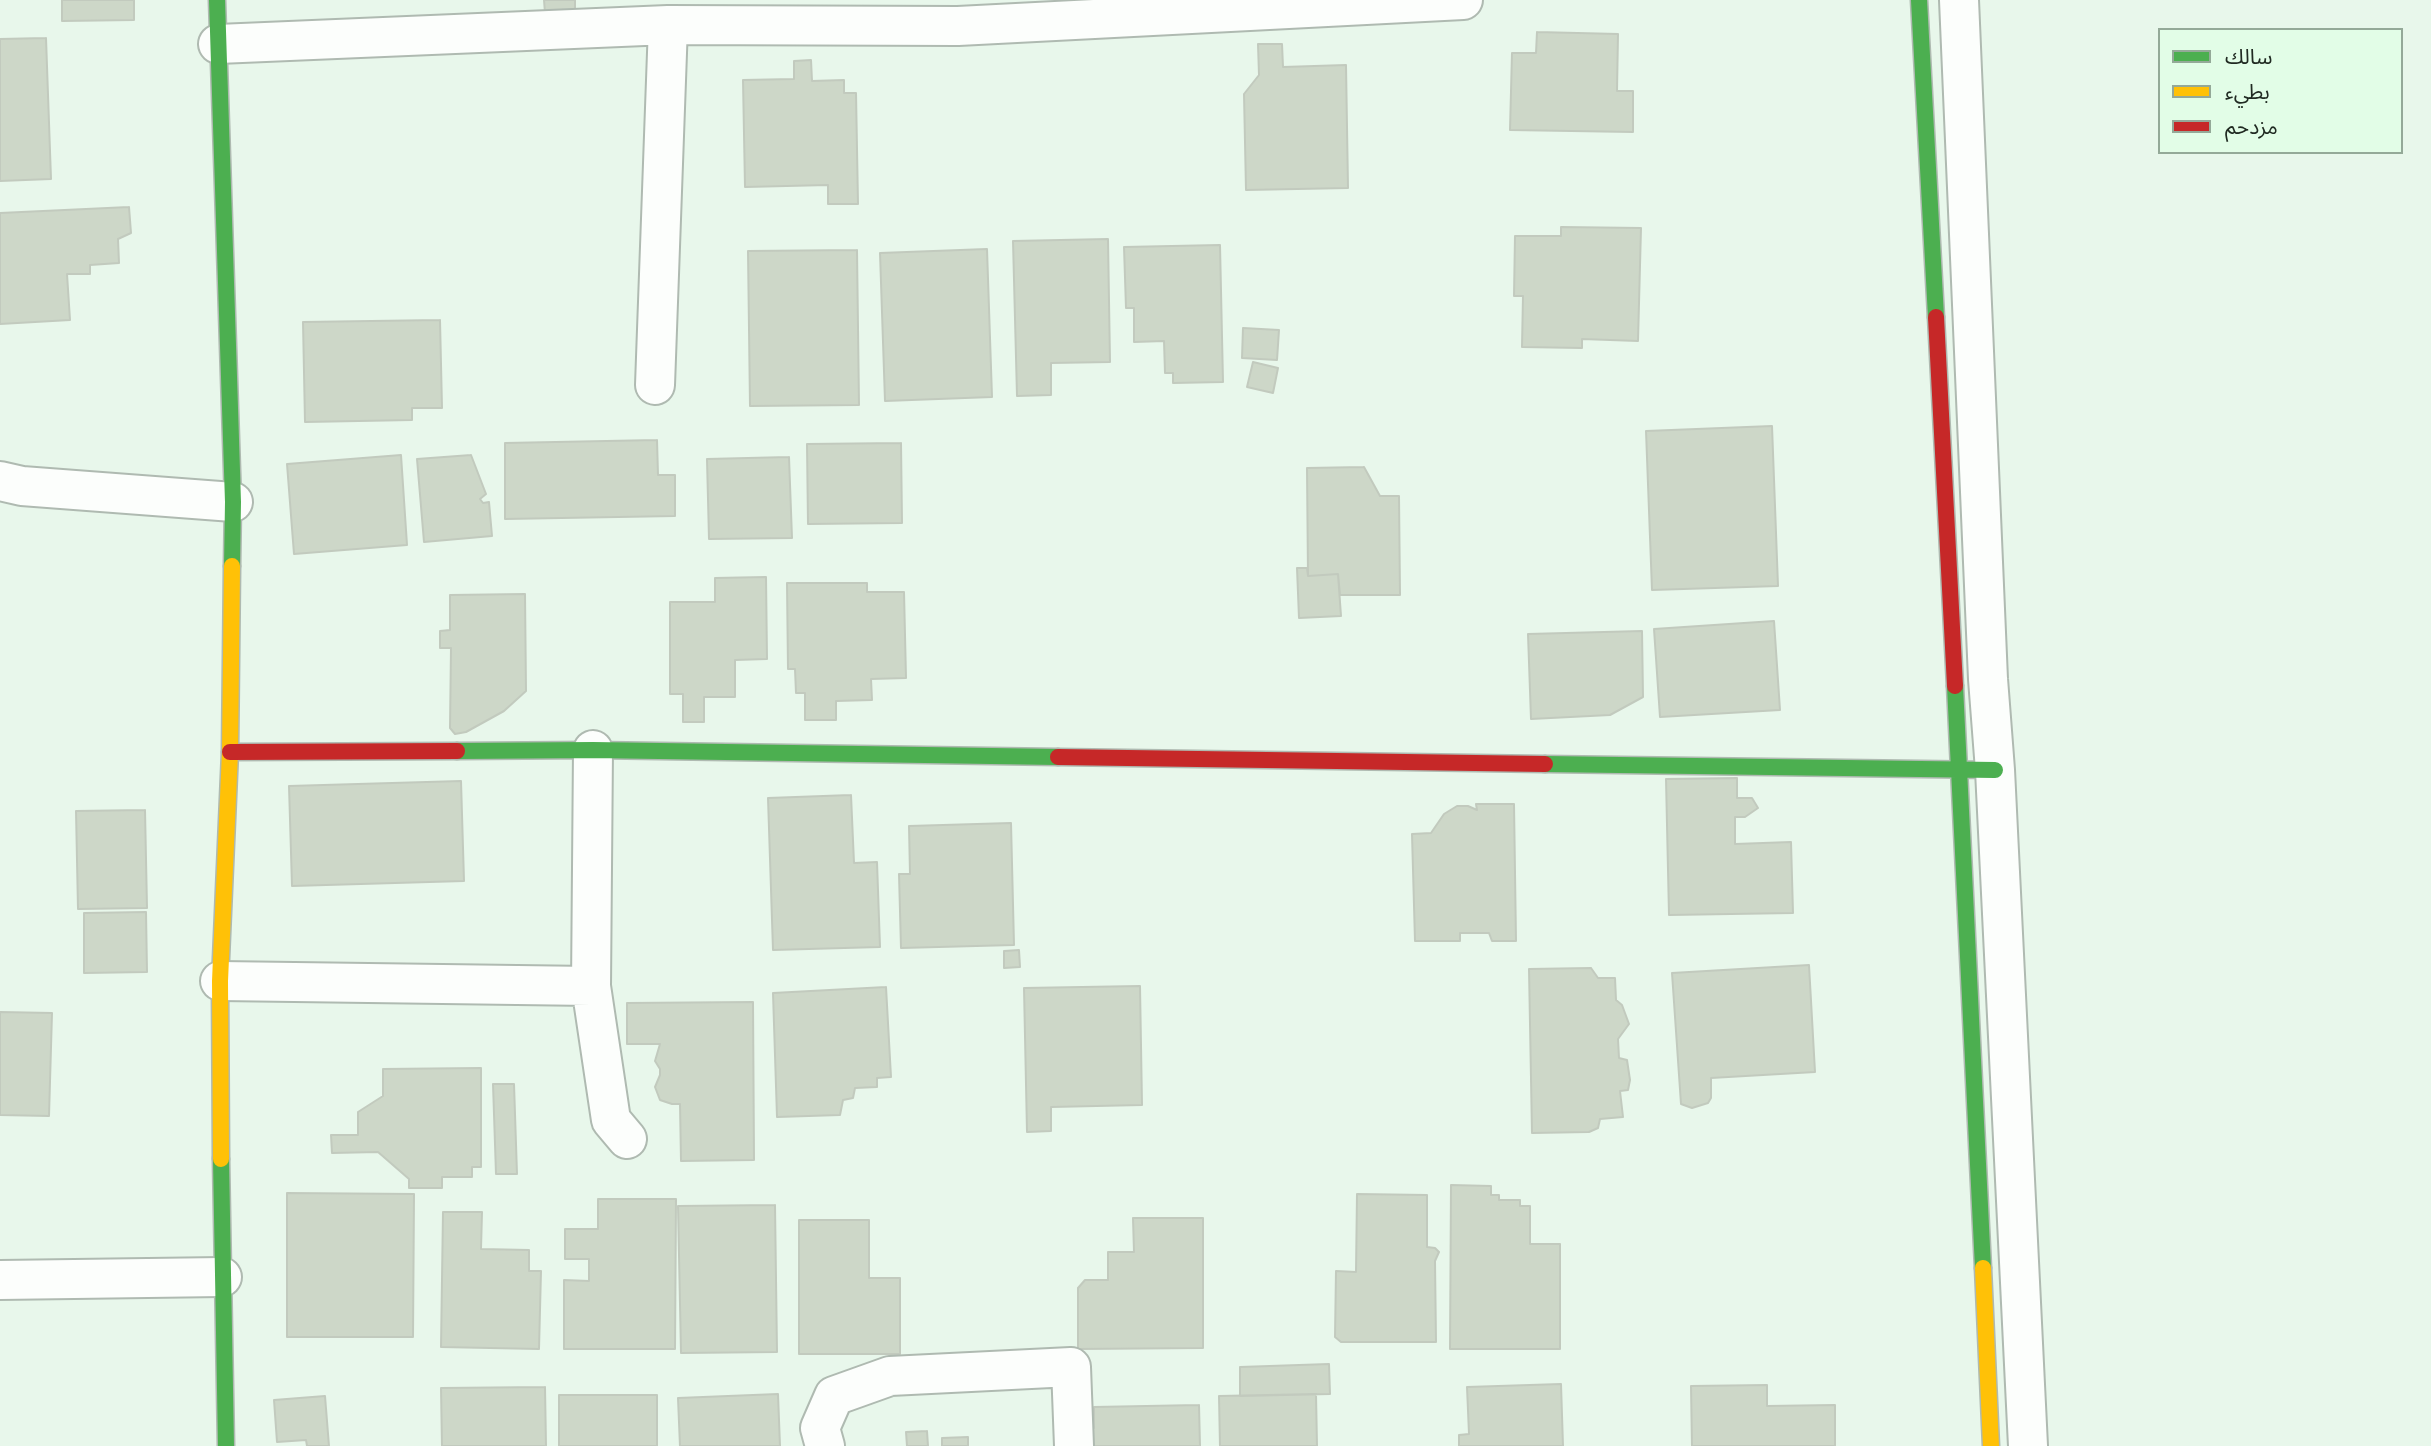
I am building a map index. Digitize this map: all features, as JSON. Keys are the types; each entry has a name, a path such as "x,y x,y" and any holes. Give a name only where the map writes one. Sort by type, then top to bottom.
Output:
{"street":[{"path":"217,0 233,502 230,752 220,981 226,1446"},
{"path":"218,44 668,25 957,26 1034,11 1462,0"},
{"path":"1919,0 2028,1446"},
{"path":"1959,0 1988,679 1977,770 1991,1446"},
{"path":"655,385 668,25"},
{"path":"0,481 22,486 233,502"},
{"path":"230,752 593,750 1977,770"},
{"path":"593,750 591,986 611,1120 627,1139"},
{"path":"220,981 591,986"},
{"path":"0,1280 222,1277"},
{"path":"825,1446 820,1428 834,1396 890,1376 1071,1367 1074,1446"}],"building":[{"path":"62,0 134,0 134,20 62,21"},
{"path":"544,0 575,0 575,12 545,13"},
{"path":"1537,32 1618,34 1617,91 1633,91 1633,132 1510,130 1512,53 1536,53"},
{"path":"46,38 51,179 0,181 0,39"},
{"path":"1258,44 1282,44 1283,67 1346,65 1348,188 1246,190 1244,94 1259,75"},
{"path":"811,60 812,81 844,80 844,93 856,93 858,204 828,204 828,185 745,187 743,80 794,79 794,61"},
{"path":"129,207 131,233 118,239 119,263 90,265 90,274 67,274 70,320 0,324 0,213"},
{"path":"1561,227 1641,228 1638,341 1582,339 1582,348 1522,347 1523,296 1514,296 1515,236 1561,236"},
{"path":"1108,239 1110,362 1051,363 1051,395 1017,396 1013,241"},
{"path":"1220,245 1223,382 1173,383 1173,373 1165,373 1164,341 1134,342 1134,308 1126,308 1124,247"},
{"path":"987,249 992,397 885,401 880,253"},
{"path":"857,250 859,405 750,406 748,251"},
{"path":"440,320 442,408 412,408 412,420 305,422 303,322"},
{"path":"1243,328 1279,330 1277,360 1242,358"},
{"path":"1253,362 1278,368 1273,393 1247,387"},
{"path":"1772,426 1778,586 1652,590 1646,431"},
{"path":"657,440 658,475 675,475 675,516 505,519 505,443"},
{"path":"901,443 902,523 808,524 807,444"},
{"path":"401,455 407,545 294,554 287,464"},
{"path":"471,455 486,494 480,499 483,503 489,502 492,536 424,542 417,459"},
{"path":"789,457 792,538 709,539 707,459"},
{"path":"1364,467 1380,496 1399,496 1400,595 1340,595 1338,574 1308,576 1307,468"},
{"path":"1297,568 1307,568 1308,576 1338,574 1341,616 1299,618"},
{"path":"766,577 767,659 735,660 735,697 704,697 704,722 683,722 683,694 670,694 670,602 715,602 715,578"},
{"path":"787,583 867,583 867,592 904,592 906,678 871,679 872,700 836,701 836,720 805,720 805,693 796,693 795,669 788,669"},
{"path":"525,594 526,691 504,711 466,732 455,734 450,728 451,648 440,648 440,631 450,630 450,595"},
{"path":"1774,621 1780,710 1660,717 1654,629"},
{"path":"1642,631 1643,697 1610,715 1531,719 1528,634"},
{"path":"1737,778 1737,798 1752,798 1758,808 1745,817 1735,817 1735,844 1791,842 1793,913 1669,915 1666,779"},
{"path":"461,781 464,881 292,886 289,786"},
{"path":"851,795 854,863 877,862 880,947 773,950 768,798"},
{"path":"1476,804 1514,804 1516,941 1492,941 1489,933 1460,933 1460,941 1415,941 1412,834 1431,833 1444,814 1457,806 1468,806 1477,810"},
{"path":"145,810 147,908 78,909 76,811"},
{"path":"1011,823 1014,945 901,948 899,874 910,874 909,826"},
{"path":"146,912 147,972 84,973 84,913"},
{"path":"1019,950 1020,967 1004,968 1004,951"},
{"path":"1809,965 1815,1072 1711,1078 1711,1098 1708,1103 1692,1108 1681,1104 1672,973"},
{"path":"1591,968 1598,978 1615,978 1616,1000 1622,1005 1629,1024 1618,1039 1619,1058 1627,1060 1630,1080 1628,1090 1620,1091 1623,1117 1600,1119 1598,1128 1589,1132 1532,1133 1529,969"},
{"path":"1140,986 1142,1105 1051,1107 1051,1131 1027,1132 1024,988"},
{"path":"886,987 891,1077 877,1078 877,1087 855,1088 853,1098 843,1100 840,1115 777,1117 773,993"},
{"path":"753,1002 754,1160 681,1161 680,1104 660,1100 655,1087 660,1075 655,1061 660,1044 627,1044 627,1003"},
{"path":"0,1012 52,1013 49,1116 0,1115"},
{"path":"481,1068 481,1167 472,1167 472,1177 442,1177 442,1188 409,1188 409,1179 378,1152 332,1153 331,1135 358,1135 358,1112 383,1096 383,1069"},
{"path":"493,1084 514,1084 517,1174 496,1174"},
{"path":"1451,1185 1491,1186 1491,1195 1499,1195 1499,1200 1520,1200 1520,1206 1530,1206 1530,1244 1560,1244 1560,1349 1450,1349"},
{"path":"287,1193 414,1194 413,1337 287,1337"},
{"path":"1357,1194 1427,1195 1427,1247 1435,1248 1439,1252 1435,1261 1436,1342 1341,1342 1335,1337 1336,1271 1356,1272"},
{"path":"598,1199 676,1199 675,1349 564,1349 564,1280 589,1281 589,1259 565,1259 565,1229 598,1229"},
{"path":"775,1205 777,1352 681,1353 678,1206"},
{"path":"443,1212 482,1212 481,1249 529,1250 529,1271 541,1271 539,1349 441,1347"},
{"path":"1133,1218 1203,1218 1203,1348 1078,1349 1078,1288 1085,1280 1108,1280 1108,1252 1134,1252"},
{"path":"799,1220 869,1220 869,1278 900,1278 900,1354 799,1354"},
{"path":"1329,1364 1330,1394 1240,1396 1240,1367"},
{"path":"1561,1384 1563,1446 1459,1446 1459,1435 1469,1434 1467,1387"},
{"path":"1767,1385 1767,1406 1835,1405 1835,1446 1692,1446 1691,1386"},
{"path":"545,1387 546,1446 442,1446 441,1388"},
{"path":"778,1394 780,1446 680,1446 678,1398"},
{"path":"1316,1394 1317,1446 1220,1446 1219,1396"},
{"path":"559,1395 657,1395 657,1446 559,1446"},
{"path":"325,1396 329,1446 307,1446 306,1440 277,1442 274,1400"},
{"path":"1199,1405 1200,1446 1084,1446 1084,1428 1094,1428 1094,1407"},
{"path":"927,1431 928,1446 907,1446 906,1432"},
{"path":"968,1437 968,1446 942,1446 942,1438"}],"traffic: fast":[{"path":"217,0 233,502 232,566"},
{"path":"1919,0 1936,317"},
{"path":"1955,686 1983,1268"},
{"path":"457,751 593,750 1058,757"},
{"path":"1545,764 1995,770"},
{"path":"221,1159 226,1446"}],"traffic: slow":[{"path":"221,1159 220,981 230,752 232,566"},
{"path":"1983,1268 1991,1446"}],"traffic: jam":[{"path":"1936,317 1955,686"},
{"path":"230,752 457,751"},
{"path":"1058,757 1545,764"}]}
